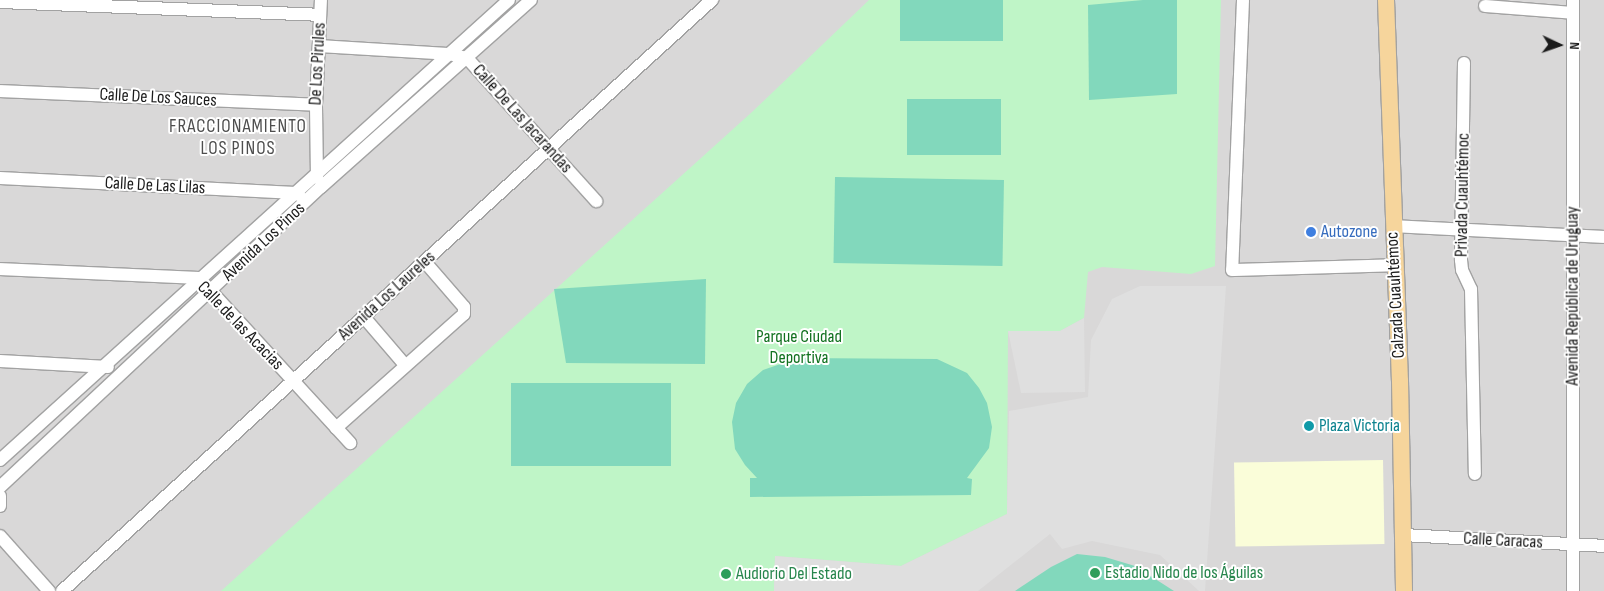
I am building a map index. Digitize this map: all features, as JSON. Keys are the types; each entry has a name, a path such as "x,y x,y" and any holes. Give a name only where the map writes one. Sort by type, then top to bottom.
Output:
{"main road":[{"name":"Calzada Cuauhtémoc","path":"1386,0 1393,226 1396,265 1404,591"}],"street":[{"name":"De Los Pirules","path":"321,0 315,175 321,187"},
{"name":"Avenida Los Pinos","path":"0,460 199,278 509,0"},
{"name":"Avenida Los Pinos","path":"0,487 211,292 321,187 531,0"},
{"name":"Avenida Los Laureles","path":"62,591 712,0"},
{"path":"1243,0 1232,270 1396,265"},
{"path":"0,2 320,15"},
{"path":"1485,6 1573,6"},
{"name":"Avenida República de Uruguay","path":"1573,6 1573,591"},
{"name":"Calle De Las Jacarandas","path":"319,46 448,54 467,58 596,201"},
{"name":"Privada Cuauhtémoc","path":"1464,63 1462,270 1471,289 1475,474"},
{"name":"Calle De Los Sauces","path":"0,91 316,105"},
{"name":"Calle De Las Lilas","path":"0,178 296,193"},
{"path":"296,193 306,202"},
{"path":"1393,226 1604,238"},
{"path":"336,428 464,314 464,307 425,262"},
{"name":"Calle de las Acacias","path":"0,269 199,278 350,443"},
{"path":"363,316 405,365"},
{"path":"0,361 105,366 123,372"},
{"path":"0,496 0,506"},
{"name":"Calle Caracas","path":"1403,535 1604,546"},
{"path":"0,536 50,591"}],"shaded area":[{"path":"0,0 1604,0 1604,591 0,591"},
{"path":"1140,286 1226,286 1205,591 1199,591 1160,555 1092,541 1062,549 1050,534 978,591 774,591 775,556 901,566 1007,514 1009,411 1088,397 1091,340 1112,299"},
{"path":"1084,318 1085,392 1021,393 1008,331 1060,331"},
{"path":"1383,460 1384,544 1235,547 1234,463"}],"green space":[{"name":"Parque Ciudad Deportiva","path":"869,0 1221,0 1215,266 1191,274 1102,267 1088,272 1084,318 1060,331 1008,332 1007,514 901,566 775,556 774,591 221,591 752,112"},
{"path":"900,0 1003,0 1003,41 900,41"},
{"path":"1143,0 1177,0 1177,94 1089,100 1088,5"},
{"path":"907,99 1001,99 1001,155 907,155"},
{"path":"835,177 1004,180 1002,266 833,263"},
{"path":"706,279 705,364 566,363 554,289"},
{"path":"798,358 937,359 967,373 979,388 987,403 992,427 989,448 967,478 972,479 971,495 750,497 750,478 757,478 745,465 735,449 732,422 736,403 747,384 763,370"},
{"path":"511,383 671,383 671,466 511,466"},
{"name":"Estadio Nido de los Águilas","path":"1077,554 1105,557 1135,566 1174,591 1015,591 1051,567"}],"place":[{"name":"Autozone","path":"1311,232"},
{"name":"Plaza Victoria","path":"1309,426"},
{"name":"Estadio Nido de los Águilas","path":"1095,573"},
{"name":"Audiorio Del Estado","path":"726,574"}],"district":[{"name":"FRACCIONAMIENTO LOS PINOS","path":"238,138"}]}
